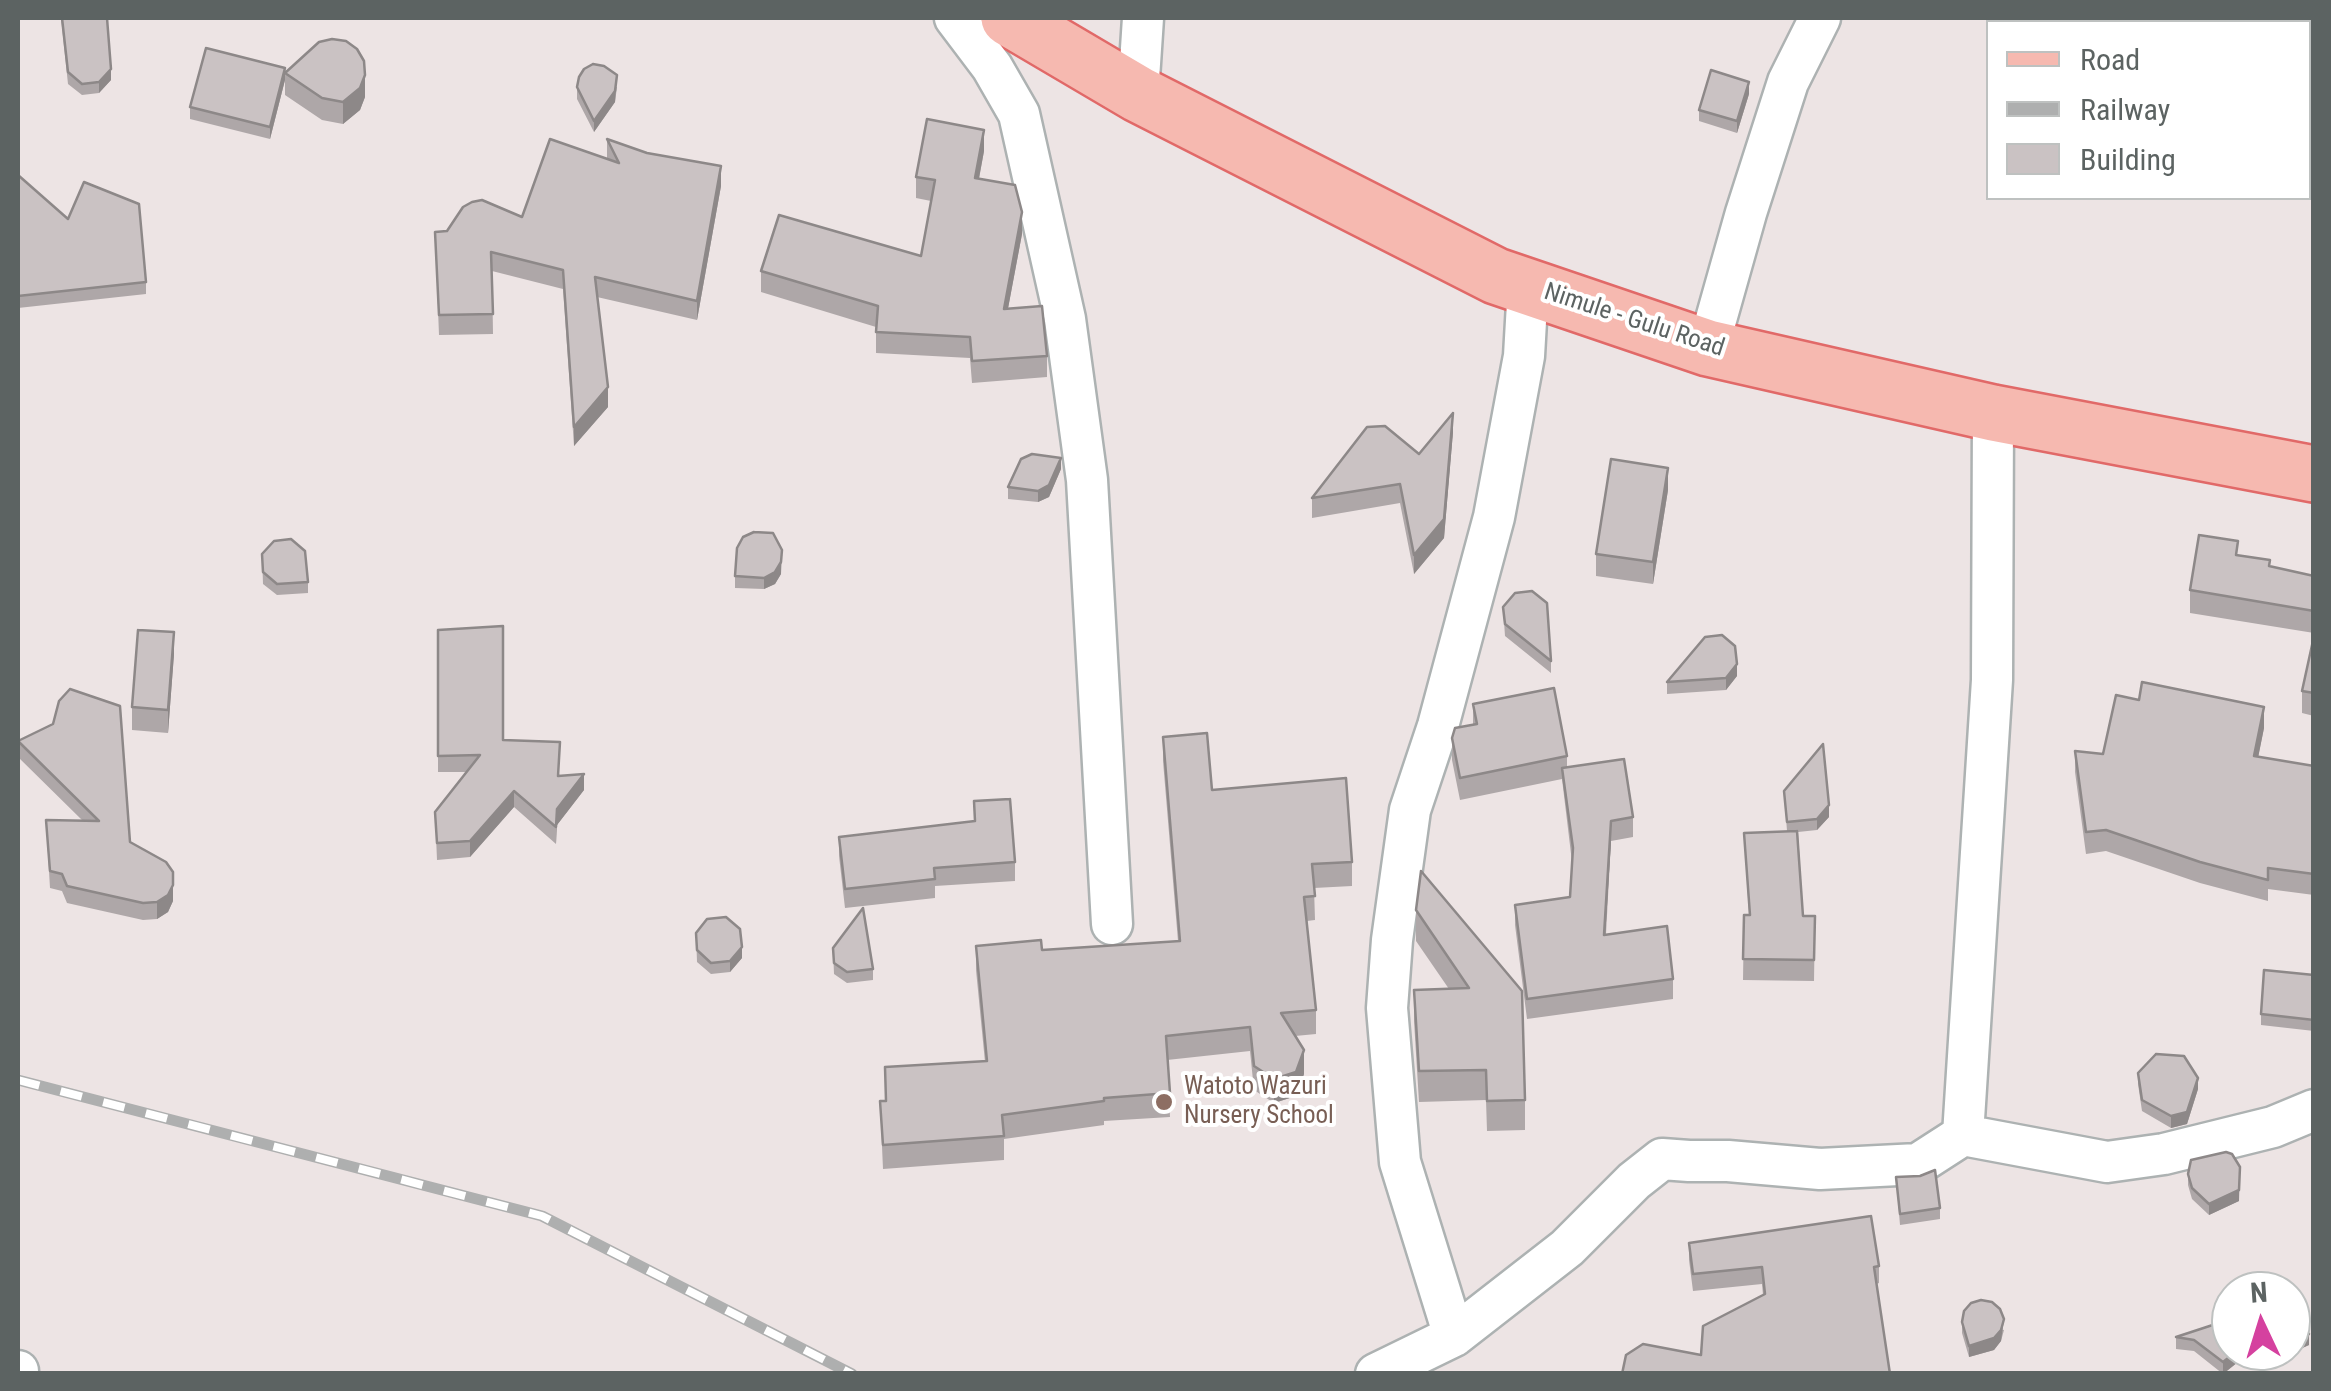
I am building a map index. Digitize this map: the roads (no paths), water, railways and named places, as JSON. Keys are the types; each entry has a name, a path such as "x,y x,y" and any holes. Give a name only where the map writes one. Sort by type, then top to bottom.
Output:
{"main road":[{"name":"Nimule - Gulu Road","path":"1009,18 1138,94 1496,276 1708,348 1993,413 2314,474"}],"street":[{"path":"954,18 992,67 1020,114 1065,320 1087,480 1112,924"},
{"path":"1138,94 1143,18"},
{"path":"1708,348 1788,82 1820,18"},
{"path":"1454,1336 1400,1162 1386,1008 1410,810 1438,726 1494,517 1524,356 1528,286"},
{"path":"1962,1135 1992,680 1993,413"},
{"path":"1376,1374 1454,1336 1568,1248 1662,1158 1820,1169 1918,1164 1962,1135 2106,1162 2164,1154 2273,1127 2314,1110"}],"railway":[{"path":"18,1080 542,1216 852,1374"}],"place":[{"name":"Watoto Wazuri Nursery School","path":"1164,1102"}]}
